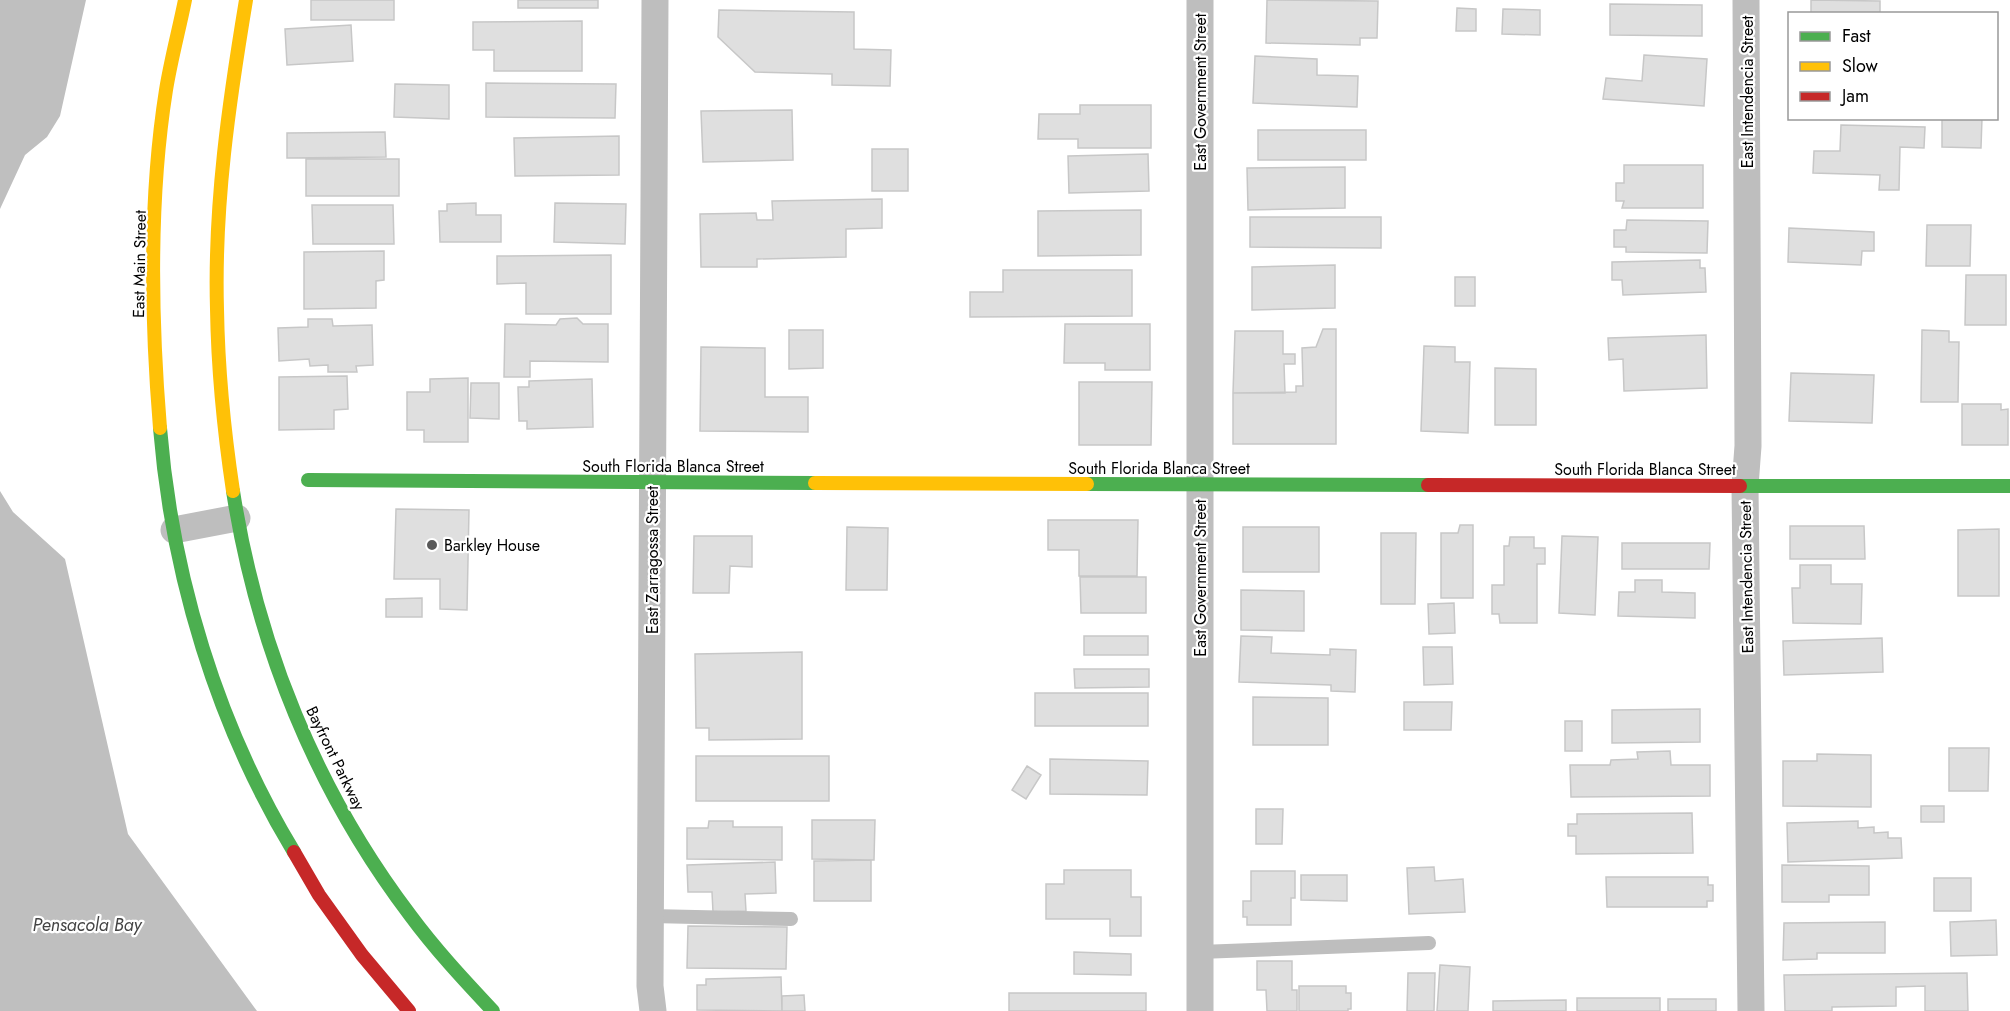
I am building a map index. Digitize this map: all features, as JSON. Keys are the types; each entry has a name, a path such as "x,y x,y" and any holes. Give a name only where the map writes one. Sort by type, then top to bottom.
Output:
{"main road":[{"name":"East Main Street","path":"174,530 166,484 159,404 154,316 154,255 166,91 185,0"},
{"name":"Bayfront Parkway","path":"246,0 222,164 216,251 216,344 223,428 249,580 271,652 303,735 344,814 398,899 453,969 493,1011"},
{"name":"South Florida Blanca Street","path":"308,480 1200,485 2010,486"},
{"path":"174,530 188,595 210,669 243,754 267,805 294,854 325,902 357,947 409,1011"}],"street":[{"name":"East Zarragossa Street","path":"653,1011 650,986 650,916 655,0"},
{"name":"East Government Street","path":"1200,0 1200,1011"},
{"name":"East Intendencia Street","path":"1746,0 1748,446 1745,486 1751,1011"},
{"path":"174,530 237,518"}],"lane":[{"path":"650,916 791,919"},
{"path":"1200,952 1429,943"}],"water":[{"path":"0,0 86,0 60,116 47,137 25,155 0,209"},
{"name":"Pensacola Bay","path":"0,491 13,512 65,559 128,834 257,1011 0,1011"}],"building":[{"path":"311,0 394,0 394,20 311,20"},
{"path":"518,0 598,0 598,8 518,8"},
{"path":"1267,0 1378,1 1377,38 1360,38 1360,45 1266,43"},
{"path":"1811,0 1880,1 1880,12 1811,12"},
{"path":"1610,4 1702,5 1702,36 1610,35"},
{"path":"1457,8 1476,9 1476,31 1456,31"},
{"path":"1503,9 1540,10 1540,35 1502,34"},
{"path":"719,10 854,12 854,49 891,50 890,86 832,85 832,74 755,72 718,37"},
{"path":"582,21 582,71 494,71 494,50 473,50 473,22"},
{"path":"351,25 353,61 287,65 285,29"},
{"path":"1644,55 1707,59 1704,106 1603,99 1606,78 1642,81"},
{"path":"1255,56 1317,59 1317,75 1358,76 1357,107 1253,103"},
{"path":"486,83 616,84 615,118 486,117"},
{"path":"395,84 449,85 449,119 394,117"},
{"path":"1080,105 1151,105 1151,148 1078,148 1078,139 1038,139 1039,114 1080,114"},
{"path":"792,110 793,160 703,162 701,111"},
{"path":"1942,120 1982,120 1981,148 1942,147"},
{"path":"1841,125 1925,127 1924,148 1900,147 1899,190 1879,190 1880,175 1813,173 1814,151 1840,151"},
{"path":"1258,130 1366,130 1366,160 1258,160"},
{"path":"385,132 386,157 287,158 287,133"},
{"path":"619,136 619,175 515,176 514,138"},
{"path":"872,149 908,149 908,191 872,191"},
{"path":"1148,154 1149,191 1069,193 1068,156"},
{"path":"306,159 399,159 399,196 306,196"},
{"path":"1624,165 1703,165 1703,208 1622,208 1624,201 1616,201 1616,183 1624,183"},
{"path":"1345,167 1345,208 1248,210 1247,168"},
{"path":"882,199 882,228 846,229 846,257 757,259 757,267 701,267 700,214 756,213 757,220 773,220 772,201"},
{"path":"476,203 476,215 501,215 501,242 440,242 439,211 447,211 447,204"},
{"path":"555,203 626,204 625,244 554,242"},
{"path":"312,205 393,205 394,244 313,244"},
{"path":"1141,210 1141,255 1038,256 1038,211"},
{"path":"1250,217 1381,217 1381,248 1250,247"},
{"path":"1627,220 1708,221 1707,253 1626,252 1626,247 1614,247 1614,230 1626,230"},
{"path":"1927,225 1971,225 1970,266 1926,266"},
{"path":"1789,228 1874,232 1874,251 1862,251 1861,265 1788,262"},
{"path":"384,251 384,280 376,281 376,308 304,309 304,252"},
{"path":"611,255 611,314 526,314 526,283 497,284 497,256"},
{"path":"1700,260 1700,268 1705,268 1706,292 1623,295 1622,280 1612,280 1612,262"},
{"path":"1335,265 1335,308 1252,310 1252,267"},
{"path":"1003,270 1132,270 1132,316 970,317 970,292 1003,292"},
{"path":"1966,275 2006,275 2006,325 1965,325"},
{"path":"1455,277 1475,277 1475,306 1455,306"},
{"path":"577,318 583,324 608,324 608,362 530,361 530,377 504,377 505,324 556,325 560,319"},
{"path":"308,319 332,319 333,326 372,325 373,365 356,366 357,372 328,372 328,365 310,366 309,359 279,361 278,328 308,327"},
{"path":"1065,324 1150,324 1150,370 1105,370 1105,363 1064,363"},
{"path":"1323,329 1336,329 1336,444 1233,444 1233,393 1296,392 1296,386 1303,386 1302,348 1316,347"},
{"path":"789,330 823,330 823,368 789,369"},
{"path":"1922,330 1949,331 1949,342 1959,342 1958,402 1921,402"},
{"path":"1235,331 1283,331 1283,354 1295,354 1295,364 1284,364 1285,393 1233,393"},
{"path":"1706,335 1707,388 1624,391 1623,359 1609,360 1608,338"},
{"path":"1424,346 1455,347 1455,362 1470,362 1468,433 1421,431"},
{"path":"701,347 765,348 765,397 808,397 808,432 700,431"},
{"path":"1495,368 1536,369 1536,425 1495,425"},
{"path":"1791,373 1874,375 1872,423 1789,421"},
{"path":"347,376 348,409 334,410 334,429 279,430 279,377"},
{"path":"468,378 468,442 424,442 424,430 407,430 407,392 430,392 430,379"},
{"path":"592,379 593,427 527,429 527,421 519,421 518,387 529,387 529,381"},
{"path":"1079,382 1152,382 1151,445 1079,445"},
{"path":"471,383 499,383 499,419 470,418"},
{"path":"1962,404 2001,404 2001,410 2008,409 2008,445 1962,445"},
{"name":"Barkley House","path":"396,509 469,510 467,610 440,609 440,579 394,579"},
{"path":"1048,520 1138,520 1137,576 1079,576 1079,550 1048,550"},
{"path":"1460,525 1473,525 1473,598 1441,598 1441,533 1458,533"},
{"path":"1790,526 1864,526 1865,559 1790,559"},
{"path":"847,527 888,528 887,590 846,590"},
{"path":"1243,527 1319,527 1319,572 1243,572"},
{"path":"1999,529 1999,596 1958,596 1958,530"},
{"path":"1381,533 1416,533 1415,604 1381,604"},
{"path":"694,536 752,536 752,567 730,566 729,593 693,593"},
{"path":"1562,536 1598,537 1595,615 1559,613"},
{"path":"1510,537 1534,537 1534,548 1545,548 1545,564 1537,564 1537,623 1500,623 1499,614 1492,614 1492,585 1504,585 1504,546 1509,546"},
{"path":"1622,543 1710,543 1709,569 1622,569"},
{"path":"1800,565 1831,565 1831,584 1862,584 1861,624 1793,623 1792,588 1800,588"},
{"path":"1080,577 1146,577 1146,613 1081,613"},
{"path":"1635,580 1662,580 1662,592 1695,593 1695,618 1618,616 1619,592 1635,592"},
{"path":"1241,590 1304,591 1304,631 1241,630"},
{"path":"422,598 422,617 386,617 386,599"},
{"path":"1454,603 1455,633 1429,634 1428,604"},
{"path":"1084,636 1148,636 1148,655 1084,655"},
{"path":"1241,636 1272,637 1271,653 1330,655 1330,649 1356,650 1355,692 1331,691 1331,685 1239,682"},
{"path":"1882,638 1883,672 1784,675 1783,641"},
{"path":"1423,647 1452,647 1453,684 1424,685"},
{"path":"802,652 802,739 709,740 709,728 696,728 695,654"},
{"path":"1074,669 1149,669 1149,687 1075,688"},
{"path":"1035,693 1148,693 1148,726 1035,726"},
{"path":"1253,697 1328,698 1328,745 1253,745"},
{"path":"1404,702 1452,702 1451,730 1404,730"},
{"path":"1700,709 1700,742 1612,743 1612,710"},
{"path":"1565,721 1582,721 1582,751 1565,751"},
{"path":"1949,748 1989,748 1988,791 1949,791"},
{"path":"1670,751 1671,765 1710,765 1710,796 1571,797 1570,765 1610,765 1611,760 1638,759 1637,752"},
{"path":"1817,754 1871,755 1871,807 1783,806 1783,761 1817,761"},
{"path":"696,756 829,756 829,801 696,801"},
{"path":"1050,759 1148,761 1147,795 1050,794"},
{"path":"1027,766 1041,775 1026,799 1012,790"},
{"path":"1921,806 1944,806 1944,822 1921,822"},
{"path":"1256,809 1283,809 1282,844 1256,844"},
{"path":"1692,813 1693,853 1576,854 1576,836 1568,836 1568,824 1577,824 1577,814"},
{"path":"812,820 875,820 874,860 812,859"},
{"path":"709,821 733,821 733,827 782,827 782,860 687,859 687,828 708,828"},
{"path":"1858,821 1858,828 1874,827 1874,833 1888,832 1888,838 1901,838 1902,858 1788,862 1787,823"},
{"path":"871,860 871,901 814,901 814,861"},
{"path":"775,862 776,893 745,894 746,911 713,912 712,892 688,892 687,865"},
{"path":"1782,865 1869,866 1869,895 1829,895 1829,902 1782,902"},
{"path":"1434,867 1435,881 1463,879 1465,912 1409,914 1407,868"},
{"path":"1064,870 1131,870 1131,897 1141,897 1141,936 1110,936 1110,919 1046,919 1046,884 1064,884"},
{"path":"1251,871 1295,871 1295,898 1291,898 1291,925 1247,925 1247,917 1243,917 1243,901 1251,901"},
{"path":"1301,875 1347,875 1347,901 1301,900"},
{"path":"1606,877 1708,877 1708,885 1713,885 1713,901 1707,901 1707,907 1607,907"},
{"path":"1934,878 1971,878 1971,911 1934,911"},
{"path":"1996,920 1997,955 1951,956 1950,922"},
{"path":"1885,922 1885,953 1817,953 1817,959 1783,960 1784,923"},
{"path":"688,926 787,927 786,969 687,968"},
{"path":"1074,952 1131,954 1131,975 1074,974"},
{"path":"1257,961 1292,961 1292,990 1297,990 1297,1011 1267,1011 1266,990 1257,990"},
{"path":"1440,965 1470,967 1468,1011 1437,1011"},
{"path":"1408,973 1435,973 1434,1011 1407,1011"},
{"path":"1967,973 1968,1011 1925,1011 1925,986 1896,987 1896,1006 1832,1007 1832,1011 1785,1011 1784,975"},
{"path":"781,977 782,1011 697,1010 697,985 706,985 706,979"},
{"path":"1299,986 1346,986 1346,993 1351,993 1351,1009 1348,1011 1299,1011"},
{"path":"1009,993 1146,993 1146,1011 1009,1011"},
{"path":"804,995 805,1011 782,1011 782,996"},
{"path":"1577,998 1660,998 1660,1011 1577,1011"},
{"path":"1668,999 1716,999 1716,1011 1668,1011"},
{"path":"1566,1000 1566,1011 1493,1011 1493,1001"}],"traffic: fast":[{"path":"160,428 175,539 187,594 203,648 242,753 294,852"},
{"path":"308,480 815,483"},
{"path":"1087,484 1428,485"},
{"path":"1740,486 2010,486"},
{"path":"233,491 258,605 275,660 295,714 319,767 376,867 410,915 493,1011"}],"traffic: slow":[{"path":"160,428 153,301 154,215 160,131 170,67 185,0"},
{"path":"233,491 220,378 218,231 224,154 246,0"},
{"path":"815,483 1087,484"}],"traffic: jam":[{"path":"1428,485 1740,486"},
{"path":"294,852 319,895 362,955 409,1011"}],"place":[{"name":"Barkley House","path":"432,545"}]}
